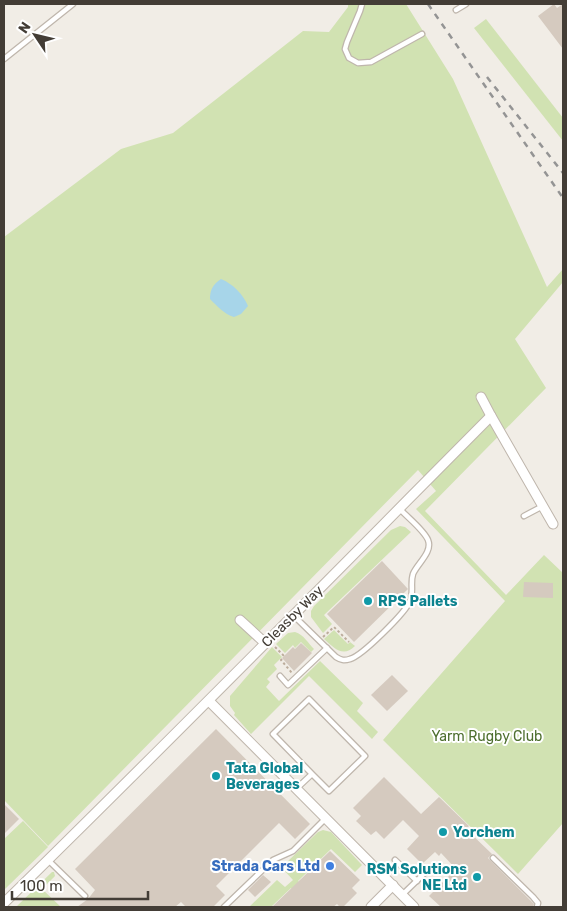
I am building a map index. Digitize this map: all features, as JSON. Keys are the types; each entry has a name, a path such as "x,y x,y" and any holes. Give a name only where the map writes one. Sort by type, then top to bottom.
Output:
{"street":[{"path":"481,397 553,524"},
{"name":"Cleasby Way","path":"4,903 269,643 293,615 491,416"},
{"path":"240,620 269,643"},
{"path":"208,701 414,907"},
{"path":"371,907 393,885"}],"lane":[{"path":"4,59 73,4"},
{"path":"362,4 345,49 348,58 358,63 371,62 422,34"},
{"path":"456,10 466,4"},
{"path":"524,516 543,506"},
{"path":"293,615 336,657 343,660 351,659 361,654 402,613 410,602 413,591 413,576 427,554 429,546 428,540 399,508"},
{"path":"280,676 288,685 327,648"},
{"path":"309,699 365,756 328,792 312,774 273,734 309,699"},
{"path":"296,788 312,774"},
{"path":"224,907 273,860 293,851 326,818"},
{"path":"494,858 533,897 538,903 538,907"},
{"path":"48,860 85,896"},
{"path":"395,860 417,881"},
{"path":"402,895 430,868"}],"path":[{"path":"320,641 334,627 349,642"},
{"path":"269,643 283,657 280,660 294,674"}],"green space":[{"name":"Yarm Rugby Club","path":"348,4 406,4 453,79 547,287 563,269 563,282 515,339 546,388 425,511 506,595 544,555 563,573 563,823 518,874 383,740 505,601 416,509 436,491 418,470 48,846 4,800 4,237 121,149 173,133 303,31 329,32 348,7"},
{"path":"486,19 563,118 563,141 474,28"},
{"path":"400,526 405,527 411,532 324,615 332,624 323,633 311,617 311,611 314,606 391,530"},
{"path":"334,630 348,644 350,642 355,646 351,650 343,651 331,646 324,639"},
{"path":"295,632 303,637 314,649 311,652 301,642 295,648 293,645 285,653 276,644 288,633"},
{"path":"272,647 282,657 274,665 277,669 267,679 270,682 266,687 279,701 320,661 363,703 357,711 378,732 372,739 309,676 251,734 234,715 235,713 230,706 230,696"},
{"path":"23,821 48,847 4,890 4,839"},
{"path":"323,830 331,832 362,865 355,872 331,849 298,881 312,895 308,899 316,907 310,907 291,888 271,907 249,907 277,880 285,887 293,880 280,866 284,862 286,863 318,832"},
{"path":"54,872 55,876 42,889 61,907 16,907"}],"water":[{"path":"221,279 233,287 246,302 248,306 241,314 234,317 230,316 210,299 212,288"}],"building":[{"path":"554,4 557,8 563,4 563,49 538,16"},
{"name":"RPS Pallets","path":"382,561 408,589 354,642 327,614"},
{"path":"524,582 553,583 553,598 523,597"},
{"path":"301,643 312,653 294,671 282,658 293,647 295,649"},
{"path":"392,675 408,691 387,711 371,695"},
{"name":"Tata Global Beverages","path":"216,729 310,824 295,839 279,823 216,886 225,895 213,907 186,907 181,902 175,907 77,907 88,899 95,890 75,869"},
{"path":"384,777 421,814 439,797 469,826 466,829 492,854 488,858 534,904 533,907 441,907 429,896 456,869 441,853 439,856 435,852 422,864 407,849 419,836 403,820 384,839 376,831 371,835 356,821 361,816 353,808"},
{"path":"4,804 19,819 4,834"},
{"name":"Strada Cars Ltd","path":"330,851 360,880 352,888 357,893 343,907 337,904 333,907 272,907"},
{"path":"263,875 271,882 255,897 248,890"}],"railway":[{"path":"428,4 563,198"},
{"path":"487,77 563,173"}],"place":[{"name":"RPS Pallets","path":"368,601"},
{"name":"Tata Global Beverages","path":"216,776"},
{"name":"Yorchem","path":"443,832"},
{"name":"Strada Cars Ltd","path":"330,866"},
{"name":"RSM Solutions NE Ltd","path":"477,877"}]}
